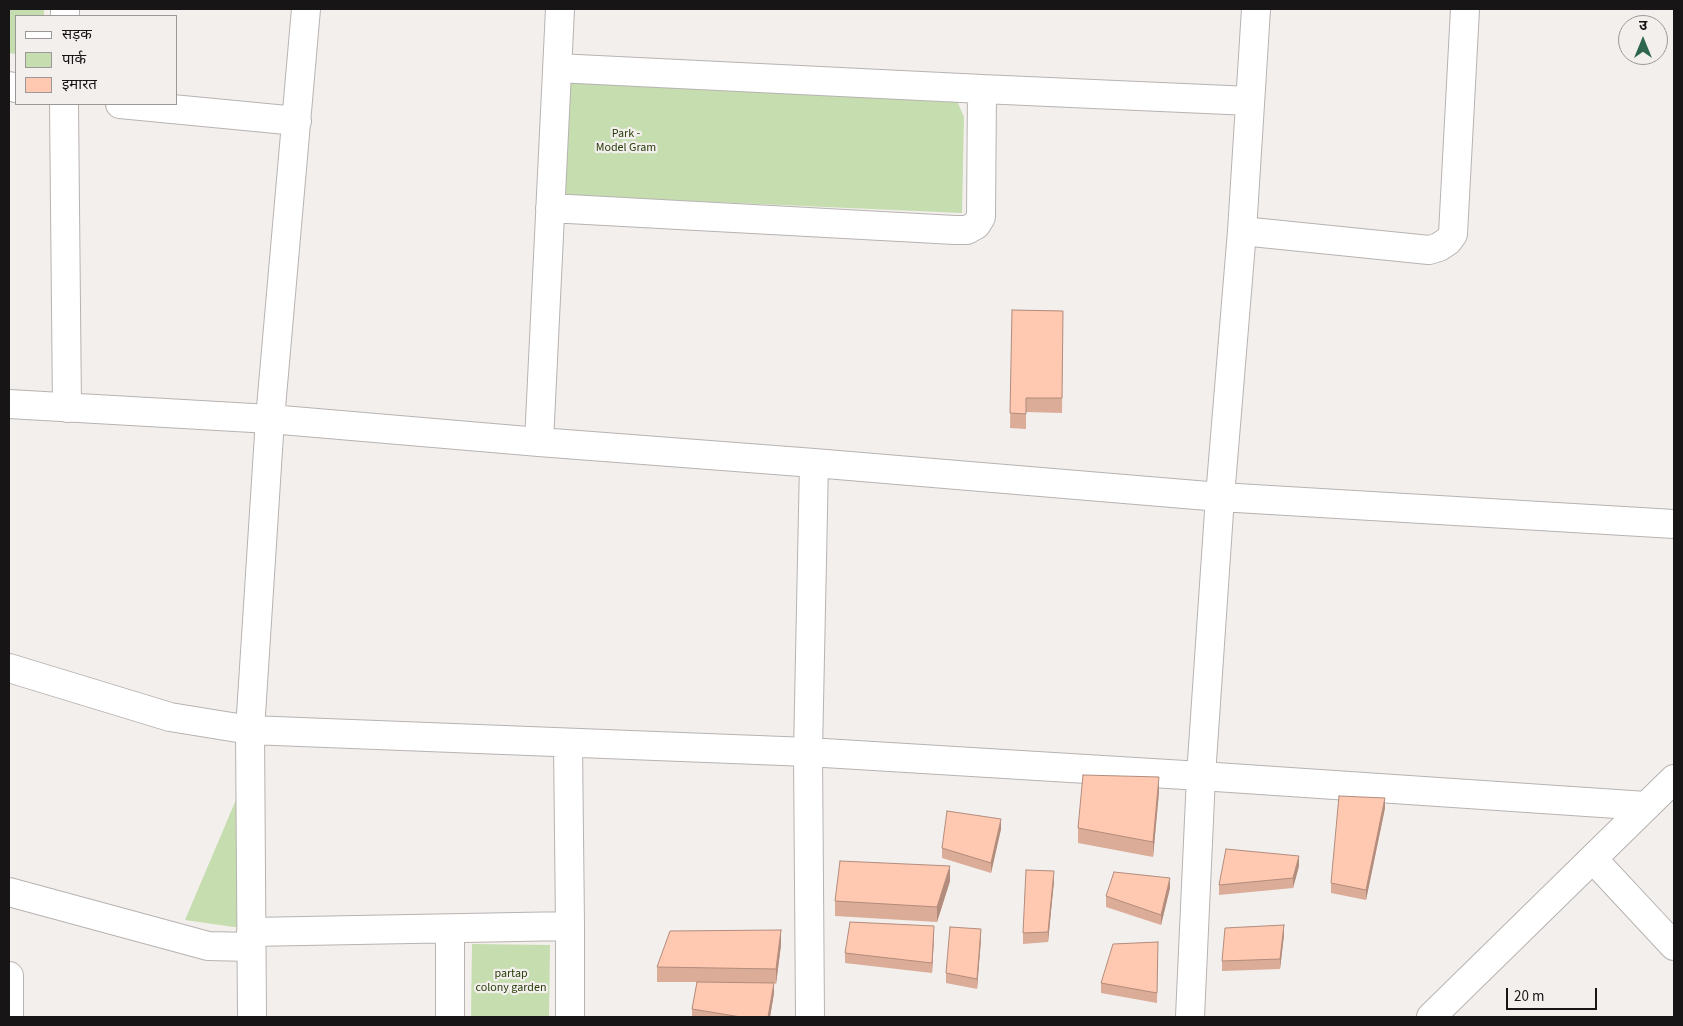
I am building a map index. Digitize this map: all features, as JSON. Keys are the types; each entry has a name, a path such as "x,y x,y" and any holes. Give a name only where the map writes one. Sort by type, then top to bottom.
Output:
{"street":[{"path":"252,1017 250,730 270,419 306,9"},
{"path":"539,442 560,9"},
{"path":"1190,1017 1201,776 1220,497 1242,230 1256,9"},
{"path":"1242,230 1429,250 1439,247 1448,241 1453,234 1465,9"},
{"path":"557,68 1250,101"},
{"path":"550,208 967,230 976,226 980,217 982,89"},
{"path":"64,105 67,408"},
{"path":"130,105 297,121"},
{"path":"9,404 270,419 1220,497 1674,524"},
{"path":"810,1017 808,752 814,463"},
{"path":"9,668 170,717 250,730 808,752 1646,806"},
{"path":"568,743 570,1017"},
{"path":"1431,1017 1674,779"},
{"path":"1593,859 1674,946"},
{"path":"9,892 208,946 251,939 450,929 570,926"},
{"path":"450,929 450,1017"},
{"path":"9,976 9,1017"}],"green space":[{"path":"9,9 44,9 44,15 15,15 15,54 9,53"},
{"name":"Park - Model Gram","path":"562,80 957,101 964,117 962,213 555,195"},
{"path":"255,755 255,930 185,920"},
{"name":"partap colony garden","path":"472,944 550,945 549,1017 471,1017"}],"building":[{"path":"1012,310 1063,311 1062,398 1026,398 1026,414 1010,413"},
{"path":"1083,775 1159,777 1153,842 1078,828"},
{"path":"1339,796 1385,798 1366,890 1331,883"},
{"path":"947,811 1001,819 991,863 942,848"},
{"path":"1226,849 1299,856 1293,878 1219,885"},
{"path":"840,861 950,866 937,907 835,901"},
{"path":"1026,870 1054,871 1048,932 1023,933"},
{"path":"1114,872 1170,878 1161,915 1106,896"},
{"path":"850,922 934,926 932,963 845,953"},
{"path":"1284,925 1280,959 1222,961 1225,928"},
{"path":"950,927 981,929 977,979 946,973"},
{"path":"781,930 776,969 657,967 670,931"},
{"path":"1158,942 1157,993 1101,983 1113,944"},
{"path":"697,982 774,983 768,1017 741,1017 692,1009"}]}
